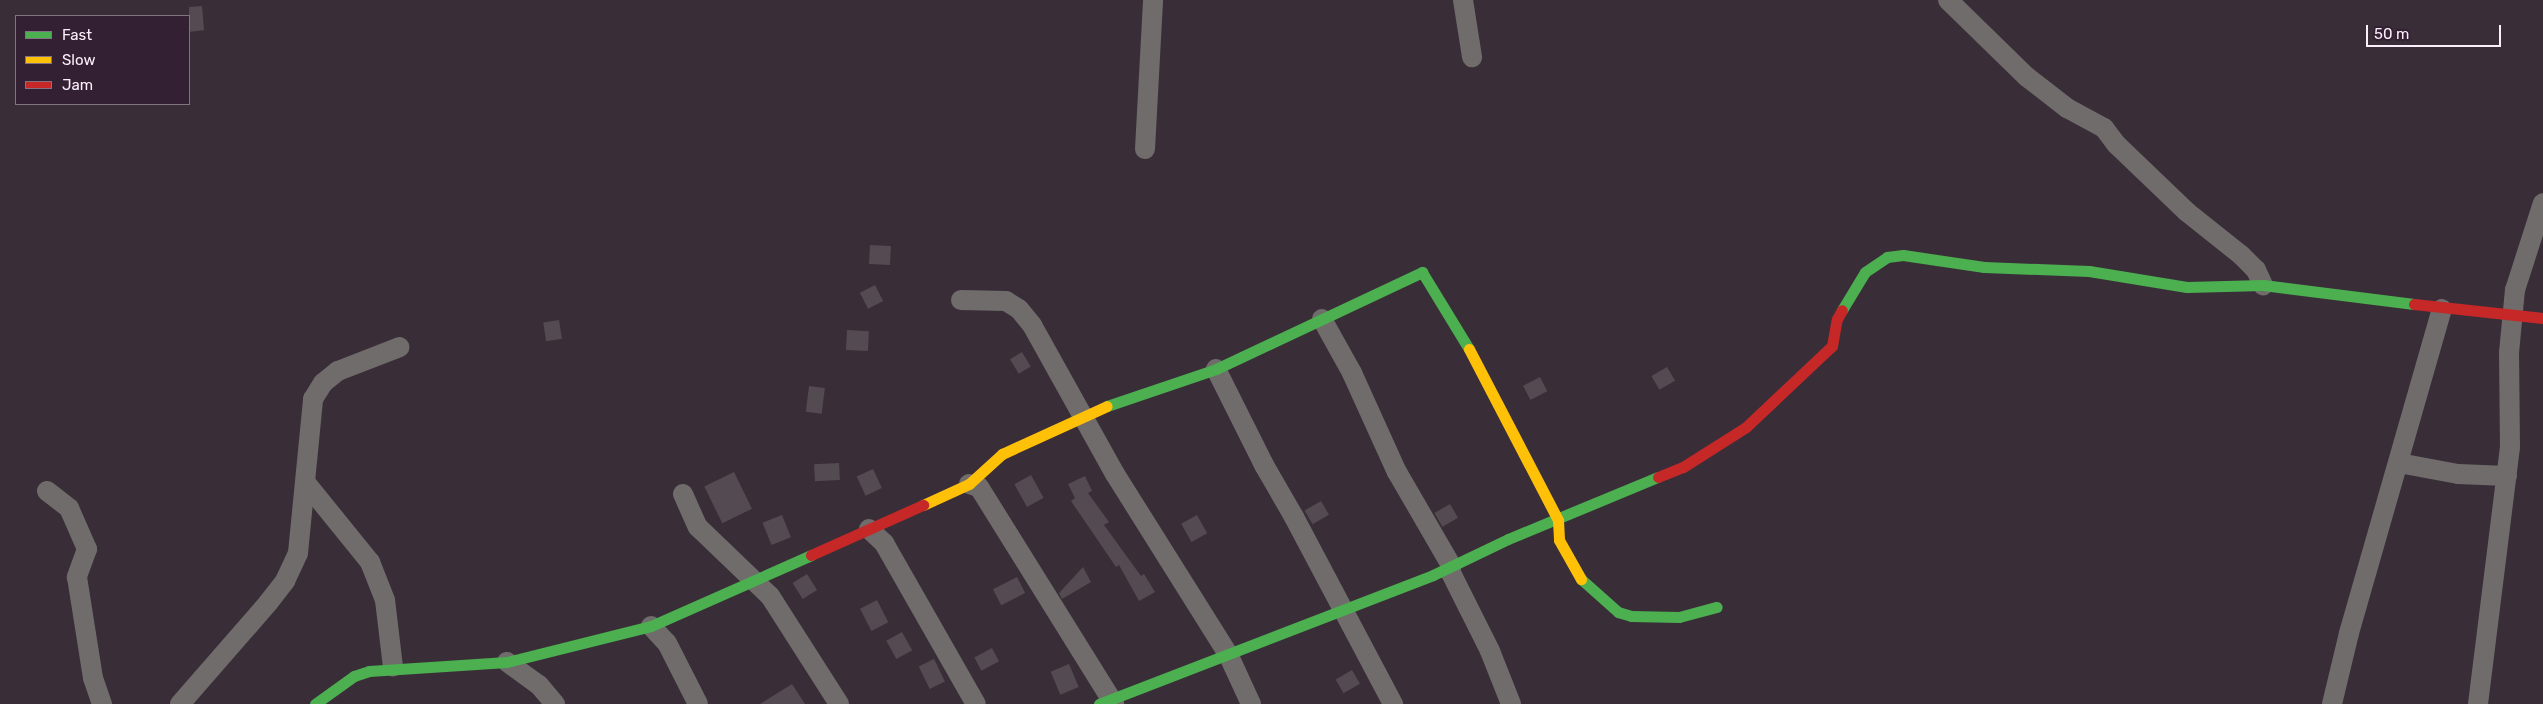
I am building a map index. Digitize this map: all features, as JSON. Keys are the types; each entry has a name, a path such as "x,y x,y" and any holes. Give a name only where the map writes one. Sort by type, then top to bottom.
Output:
{"street":[{"path":"1144,149 1153,0"},
{"path":"1463,0 1472,57"},
{"path":"1948,0 2027,78 2067,108 2104,128 2116,144 2188,212 2256,270 2263,285"},
{"path":"2478,704 2507,476 2512,317 2515,290 2543,203"},
{"path":"969,484 979,487 1108,702 1342,610 1683,467 1746,428 1832,346 1837,319 1866,272 1887,257 1903,255 1984,267 2088,271 2187,287 2263,285 2442,309 2512,317 2543,318"},
{"path":"318,704 354,676 394,667 507,662 651,626 969,484 1002,454 1084,415 1216,368 1422,272 1475,357 1558,520 1559,540 1570,564 1582,580 1618,612 1651,618 1702,613 1717,607"},
{"path":"961,300 1006,301 1019,309 1032,325 1084,415 1115,474 1228,654 1251,704"},
{"path":"2332,704 2349,633 2442,309"},
{"path":"1322,319 1352,373 1398,472 1451,565 1451,573 1490,650 1511,704"},
{"path":"180,704 253,622 285,580 298,553 306,484 308,419 313,399 323,383 338,371 400,346"},
{"path":"1216,368 1264,466 1393,704"},
{"path":"2399,463 2458,474 2507,476"},
{"path":"306,484 370,562 386,600 394,667"},
{"path":"47,490 69,508 87,550 77,577 93,678 102,704"},
{"path":"683,494 698,527 753,582 770,596 839,704"},
{"path":"869,530 884,543 976,704"},
{"path":"651,626 667,643 698,704"},
{"path":"507,662 539,685 555,704"}],"building":[{"path":"202,6 204,30 190,32 189,7"},
{"path":"870,245 891,246 890,265 869,264"},
{"path":"875,285 883,301 868,309 860,293"},
{"path":"559,320 562,339 546,341 543,323"},
{"path":"847,330 869,331 868,351 846,350"},
{"path":"1022,352 1031,367 1019,374 1010,359"},
{"path":"1667,367 1675,381 1659,390 1651,376"},
{"path":"1540,377 1547,391 1530,400 1523,386"},
{"path":"809,386 825,388 822,414 806,412"},
{"path":"839,463 840,480 815,481 814,464"},
{"path":"873,469 882,488 866,496 857,477"},
{"path":"734,472 752,509 722,523 704,486"},
{"path":"1031,475 1044,498 1027,507 1014,484"},
{"path":"1085,476 1092,491 1088,493 1109,522 1104,525 1141,576 1144,574 1155,592 1139,601 1119,565 1116,567 1071,501 1075,498 1068,484"},
{"path":"1321,501 1329,515 1313,524 1305,510"},
{"path":"1450,504 1458,518 1442,527 1434,513"},
{"path":"782,515 791,537 772,545 763,523"},
{"path":"1197,515 1207,533 1191,542 1181,524"},
{"path":"1083,567 1091,582 1062,599 1059,593"},
{"path":"807,574 817,590 803,599 793,583"},
{"path":"1017,577 1025,593 1001,605 993,589"},
{"path":"877,600 888,622 871,631 860,609"},
{"path":"902,632 912,650 896,659 886,641"},
{"path":"992,648 999,661 981,671 974,657"},
{"path":"934,659 945,681 930,689 919,666"},
{"path":"1069,664 1079,687 1060,695 1051,672"},
{"path":"1352,670 1360,684 1344,693 1336,680"},
{"path":"792,684 805,704 760,704"}],"traffic: fast":[{"path":"1842,310 1865,272 1887,257 1903,255 1984,267 2089,271 2187,287 2263,285 2414,304"},
{"path":"1107,406 1216,369 1422,272 1469,349"},
{"path":"1099,704 1433,575 1508,539 1658,477"},
{"path":"315,704 354,676 369,671 507,662 651,626 811,555"},
{"path":"1581,579 1618,612 1631,616 1679,617 1717,607"}],"traffic: slow":[{"path":"1469,349 1558,520 1559,540 1581,579"},
{"path":"923,505 969,484 1002,454 1107,406"}],"traffic: jam":[{"path":"2414,304 2543,318"},
{"path":"1658,477 1683,467 1746,427 1832,346 1837,319 1842,310"},
{"path":"811,555 923,505"}]}
